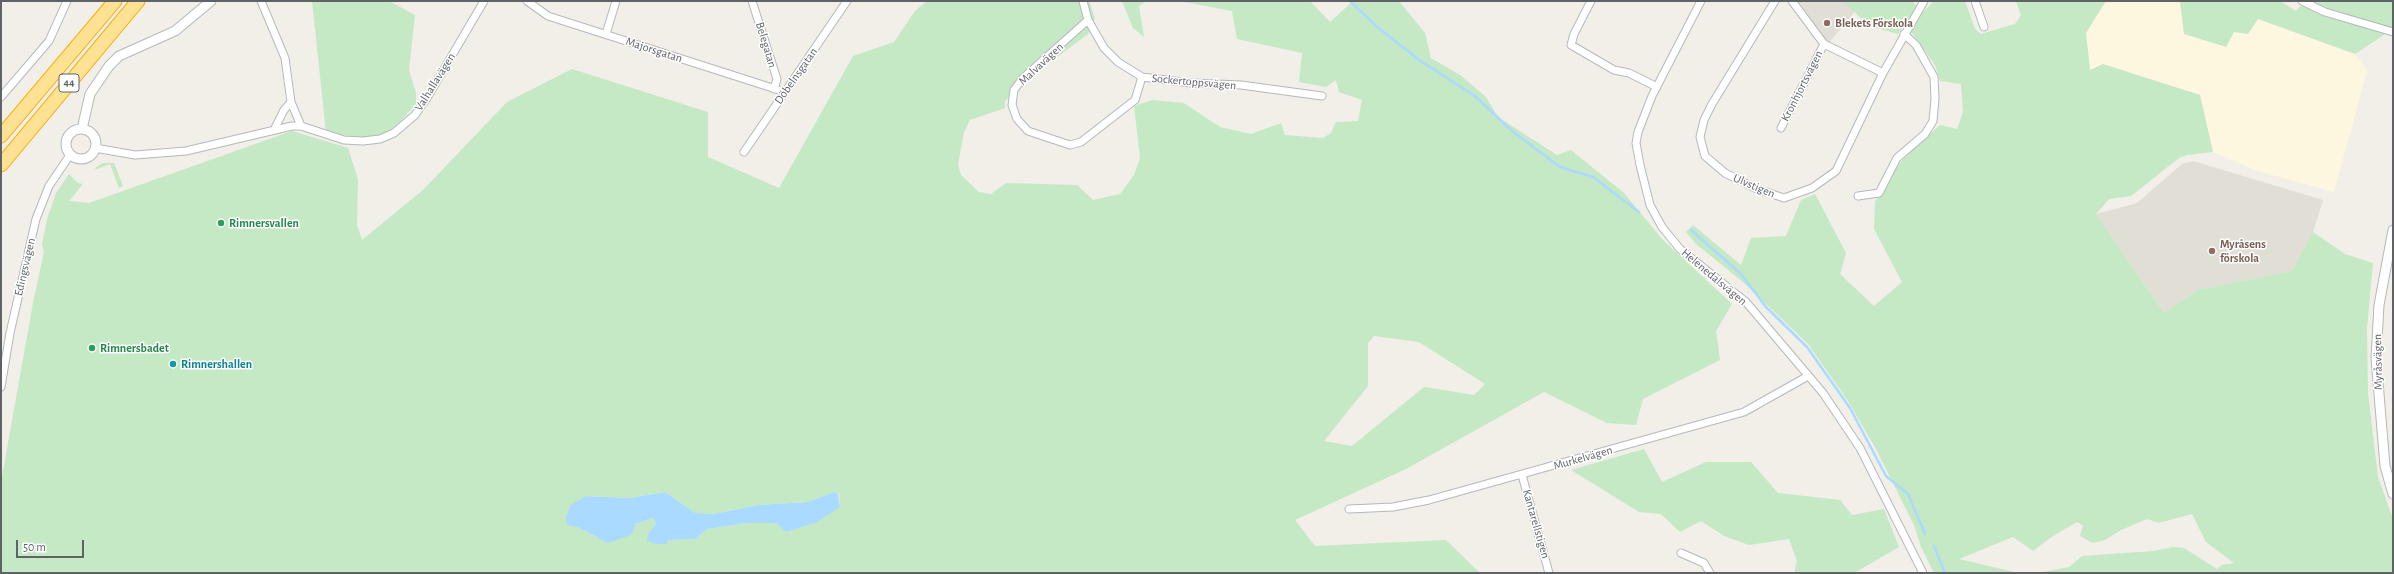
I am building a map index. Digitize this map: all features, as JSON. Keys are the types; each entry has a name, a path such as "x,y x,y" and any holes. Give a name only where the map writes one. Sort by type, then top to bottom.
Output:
{"highway":[{"name":"44","path":"1,136 115,1"},
{"name":"44","path":"1,165 138,1"}],"street":[{"path":"1,97 49,41 67,1"},
{"path":"82,129 90,94 109,66 119,56 175,31 210,1"},
{"path":"261,1 285,58 291,102 300,126"},
{"name":"Valhallavägen","path":"95,148 135,155 186,151 274,130 300,126 344,140 363,141 380,139 394,133 415,115 427,98 484,1"},
{"name":"Majorsgatan","path":"527,1 548,16 785,92"},
{"path":"606,34 616,1"},
{"name":"Belegatan","path":"752,1 777,80 774,89"},
{"name":"Döbelnsgatan","path":"744,152 847,1"},
{"name":"Sockertoppsvägen","path":"1083,1 1088,20 1104,48 1118,62 1142,77 1191,83 1241,85 1322,96"},
{"path":"1591,1 1570,45 1614,70 1629,73 1657,87"},
{"name":"Helenedalsvägen","path":"1701,1 1643,116 1636,143 1646,193 1656,216 1680,249 1746,302 1823,394 1860,448 1923,573"},
{"name":"Ulvstigen","path":"1776,1 1734,65 1704,120 1700,137 1702,149 1707,158 1725,173 1757,189 1784,198 1812,188 1836,171 1883,73 1924,1"},
{"path":"1792,1 1824,44 1883,73"},
{"path":"1976,1 1984,27"},
{"path":"2302,1 2325,12 2393,32"},
{"name":"Malvavägen","path":"1088,20 1023,78 1014,90 1012,105 1017,119 1028,131 1070,145 1081,142 1136,100 1142,77"},
{"path":"1858,196 1879,193 1897,158 1925,134 1933,120 1935,99 1934,77 1916,45 1904,34"},
{"name":"Kronhjortsvägen","path":"1781,128 1824,44"},
{"path":"274,130 284,110 291,102"},
{"path":"82,129 93,136 95,148 91,155 85,159 76,159 70,155 66,146 67,138 72,132 82,129"},
{"name":"Edingsvägen","path":"1,387 15,306 36,219 49,186 70,155"},
{"name":"Myråsvägen","path":"2393,230 2379,304 2376,358 2385,466 2393,494"},
{"name":"Murkelvägen","path":"1349,509 1393,507 1423,501 1522,475 1744,412 1808,376"},
{"name":"Kantarellstigen","path":"1522,475 1549,573"},
{"path":"1681,553 1704,563 1710,573"}],"shaded area":[{"name":"Blekets Förskola","path":"1794,1 1848,1 1856,10 1829,43 1817,35"},
{"path":"2106,1 2180,2 2226,47 2234,32 2258,19 2355,54 2367,71 2334,192 2258,171 2213,152 2200,95 2090,70 2086,33"},
{"name":"Myråsens förskola","path":"2193,161 2323,200 2313,232 2292,271 2197,290 2164,313 2096,214 2137,203 2182,164"}],"green space":[{"path":"312,1 389,1 415,15 409,70 416,93 416,104 400,122 389,131 378,137 363,138 326,132"},
{"path":"927,1 1089,1 1095,18 1088,34 1029,78 1005,101 1005,108 970,120 964,132 958,164 961,175 979,192 991,194 1006,183 1077,185 1093,200 1120,194 1134,175 1140,158 1134,106 1152,100 1184,103 1220,127 1251,134 1281,123 1285,135 1323,138 1331,133 1336,122 1358,121 1362,100 1339,92 1336,80 1326,87 1299,82 1302,53 1237,39 1232,11 1179,1 1310,1 1330,22 1353,1 1399,1 1425,33 1431,58 1460,75 1486,97 1498,117 1557,155 1571,150 1624,193 1662,239 1732,304 1716,331 1720,360 1643,399 1636,425 1607,423 1544,392 1406,469 1295,520 1315,546 1446,540 1480,573 1,573 1,482 33,303 44,252 42,245 47,219 56,193 69,174 78,183 83,184 69,201 89,203 292,131 348,148 358,179 357,225 362,240 423,190 507,102 572,69 708,112 708,157 779,188 853,56 894,42 915,11","holes":["1374,336 1419,342 1485,384 1474,395 1424,387 1352,446 1324,441 1368,386 1368,343","665,492 694,513 714,514 758,505 808,502 834,492 839,493 840,507 776,523 746,523 707,529 695,539 668,540 649,532 656,524 653,518 598,538 577,527 586,496 629,498"]},
{"path":"1122,1 1146,1 1139,6 1144,37 1133,28"},
{"path":"1843,1 1912,1 1923,12 1934,1 1965,1 1975,29 1981,34 2015,24 2021,15 2016,1 2106,1 2086,33 2090,70 2103,64 2200,95 2213,152 2187,155 2179,158 2131,196 2109,199 2096,214 2164,313 2197,290 2292,271 2313,232 2345,254 2373,263 2367,329 2368,393 2378,477 2393,519 2393,573 2038,573 2069,567 2082,556 2154,551 2173,547 2184,548 2217,569 2222,565 2234,563 2206,542 2192,514 2159,523 2147,519 2121,530 2105,540 2093,543 2080,536 2083,526 2077,522 2053,536 2033,551 2013,537 1959,559 2014,572 2030,573 1934,573 1921,547 1914,525 1876,449 1848,401 1808,344 1743,282 1696,244 1686,232 1693,225 1741,265 1751,238 1786,236 1801,200 1815,194 1846,253 1840,274 1874,306 1902,282 1874,229 1875,201 1887,187 1894,171 1904,158 1940,125 1957,129 1963,112 1961,84 1940,81 1935,65 1912,33 1903,27 1898,34 1869,26"},
{"path":"2178,1 2280,1 2296,11 2305,1 2393,1 2393,29 2355,54 2258,19 2248,34 2234,32 2226,47 2184,34 2180,2"},
{"path":"103,163 114,163 123,186 119,188 110,164 95,170 96,167"},
{"path":"1644,449 1662,482 1706,462 1751,462 1778,493 1840,500 1852,515 1884,509 1899,547 1854,573 1794,573 1797,561 1789,539 1749,545 1724,536 1701,521 1680,532 1661,514 1639,512 1571,470"}],"water":[{"path":"665,492 695,513 714,514 758,505 808,502 834,492 838,493 840,507 817,522 786,532 776,523 746,523 707,529 695,539 668,540 667,544 656,544 647,541 649,532 656,524 653,518 636,524 631,535 608,543 577,527 567,525 566,517 571,505 586,496 629,498"}],"waterway":[{"path":"1350,1 1375,25 1419,60 1475,96 1512,131 1560,167 1593,177 1639,212"},
{"path":"1691,230 1741,274 1766,307 1807,347 1850,408 1886,476 1908,494 1925,534"},
{"path":"1934,546 1945,573"}],"place":[{"name":"Blekets Förskola","path":"1827,23"},
{"name":"Rimnersvallen","path":"221,223"},
{"name":"Myråsens förskola","path":"2212,251"},
{"name":"Rimnersbadet","path":"92,348"},
{"name":"Rimnershallen","path":"173,364"}]}
